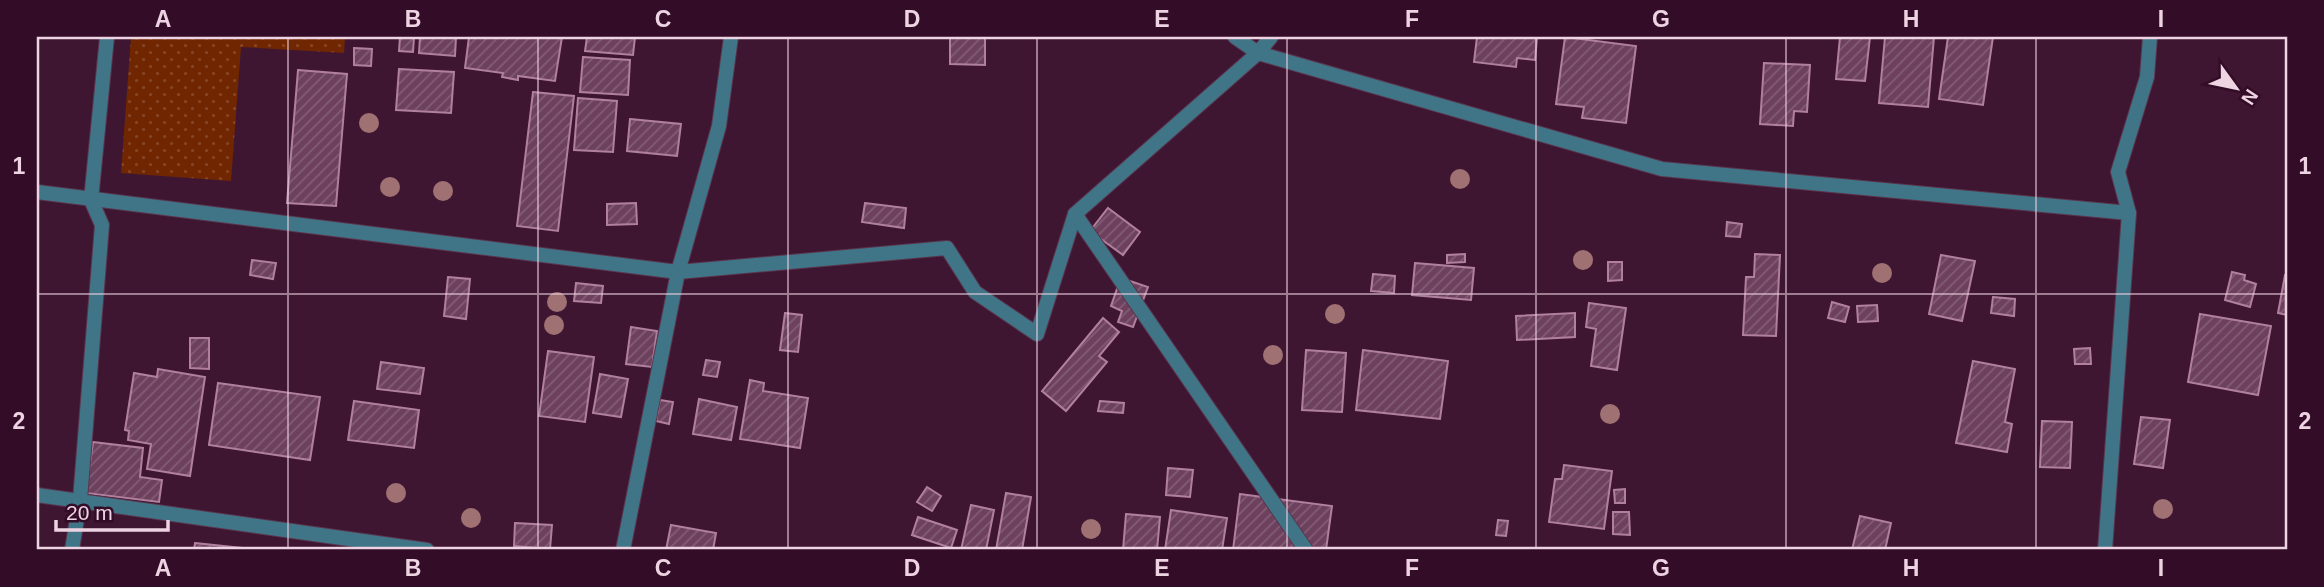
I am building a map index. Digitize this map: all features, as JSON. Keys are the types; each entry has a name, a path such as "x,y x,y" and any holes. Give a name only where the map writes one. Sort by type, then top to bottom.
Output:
{"street":[{"path":"72,550 80,500 102,225 91,200 107,37"},
{"path":"623,550 678,272 719,126 731,37"},
{"path":"1235,37 1258,53 1662,169 2129,213"},
{"path":"37,192 678,272 947,247 975,292 1037,334 1075,214 1258,53 1271,37"},
{"path":"2105,550 2129,213 2118,172 2147,76 2150,37"},
{"path":"1075,214 1306,550"},
{"path":"37,495 427,550"}],"shaded area":[{"path":"131,37 345,37 344,53 241,47 231,181 121,173"}],"building":[{"path":"400,37 414,37 413,52 399,51"},
{"path":"420,37 456,37 455,56 419,53"},
{"path":"469,37 562,37 555,81 518,76 518,80 502,77 503,73 465,68"},
{"path":"587,37 635,37 633,55 585,51"},
{"path":"950,37 985,37 985,65 950,64"},
{"path":"1477,37 1537,37 1535,60 1517,58 1516,67 1474,62"},
{"path":"1565,37 1636,46 1626,123 1582,118 1584,107 1556,104"},
{"path":"1840,37 1870,37 1865,81 1836,79"},
{"path":"1885,37 1934,37 1928,107 1879,103"},
{"path":"1948,37 1993,37 1983,105 1939,99"},
{"path":"354,48 372,49 371,66 354,65"},
{"path":"583,57 630,60 628,95 580,92"},
{"path":"1764,63 1810,65 1807,112 1794,111 1793,126 1760,124"},
{"path":"399,69 454,72 451,113 396,110"},
{"path":"298,70 347,74 336,206 287,203"},
{"path":"533,92 574,96 558,231 517,226"},
{"path":"578,98 617,101 613,152 574,150"},
{"path":"630,119 681,124 677,156 627,151"},
{"path":"636,203 637,224 607,225 607,204"},
{"path":"865,203 906,208 904,228 862,222"},
{"path":"1108,208 1140,232 1123,255 1090,231"},
{"path":"1727,222 1742,224 1740,237 1726,236"},
{"path":"1465,254 1465,262 1447,263 1447,255"},
{"path":"1755,254 1780,255 1776,336 1743,335 1746,277 1754,277"},
{"path":"1941,255 1975,261 1962,321 1929,314"},
{"path":"252,260 276,263 273,279 250,275"},
{"path":"1608,262 1622,262 1622,280 1608,281"},
{"path":"1415,263 1474,268 1471,300 1412,295"},
{"path":"2232,272 2245,275 2244,280 2256,284 2250,307 2225,300"},
{"path":"1373,274 1395,276 1394,293 1371,291"},
{"path":"2287,275 2287,315 2278,313"},
{"path":"448,277 470,279 466,319 444,316"},
{"path":"1130,281 1148,287 1133,327 1118,322 1122,311 1111,306 1118,286 1126,289"},
{"path":"576,283 603,286 601,303 574,301"},
{"path":"1993,297 2015,299 2014,316 1991,313"},
{"path":"1832,302 1849,307 1845,322 1828,318"},
{"path":"1589,303 1626,308 1617,370 1591,366 1596,329 1586,327"},
{"path":"1877,305 1878,321 1858,322 1857,306"},
{"path":"785,313 802,315 798,352 780,350"},
{"path":"1575,313 1575,337 1517,340 1516,316"},
{"path":"2200,314 2271,326 2258,395 2188,382"},
{"path":"1103,318 1119,332 1099,356 1107,362 1066,411 1042,391"},
{"path":"631,327 657,331 652,367 626,364"},
{"path":"190,338 209,338 209,369 190,368"},
{"path":"2090,348 2091,364 2075,364 2074,349"},
{"path":"1306,350 1346,353 1342,412 1302,410"},
{"path":"1363,350 1448,361 1440,419 1356,410"},
{"path":"548,351 594,357 585,422 539,416"},
{"path":"706,360 720,362 717,377 703,375"},
{"path":"1973,361 2015,369 2005,422 2012,424 2007,452 1956,443"},
{"path":"381,362 424,368 420,394 377,389"},
{"path":"158,369 205,377 190,476 147,469 151,444 128,440 129,431 125,430 134,373 157,377"},
{"path":"600,374 628,379 621,417 593,413"},
{"path":"750,380 764,383 763,391 808,398 800,448 740,439"},
{"path":"218,383 320,397 310,460 209,445"},
{"path":"699,399 737,407 731,440 693,434"},
{"path":"660,400 673,402 669,424 656,421"},
{"path":"354,401 419,410 414,448 348,440"},
{"path":"1100,401 1124,403 1123,413 1098,411"},
{"path":"2141,417 2170,420 2163,468 2134,464"},
{"path":"2042,421 2072,422 2070,468 2040,467"},
{"path":"93,442 143,448 140,477 162,480 159,502 86,493"},
{"path":"1564,465 1612,471 1604,529 1549,522 1555,479 1562,479"},
{"path":"1168,468 1193,470 1190,497 1166,495"},
{"path":"927,487 941,496 932,511 917,502"},
{"path":"1625,489 1625,503 1615,503 1614,490"},
{"path":"1006,493 1031,497 1022,550 996,550"},
{"path":"1240,494 1332,506 1326,550 1233,550"},
{"path":"971,505 994,510 986,550 961,550"},
{"path":"1171,510 1227,518 1222,550 1165,550"},
{"path":"1613,512 1629,512 1630,535 1613,534"},
{"path":"1126,514 1160,517 1157,550 1123,550"},
{"path":"1860,516 1891,523 1885,550 1852,550"},
{"path":"918,517 957,530 951,548 912,535"},
{"path":"1498,520 1508,521 1506,536 1496,535"},
{"path":"515,523 552,525 550,549 514,546"},
{"path":"671,525 716,533 713,550 666,550"},
{"path":"195,543 242,548 242,550 194,550"}]}
